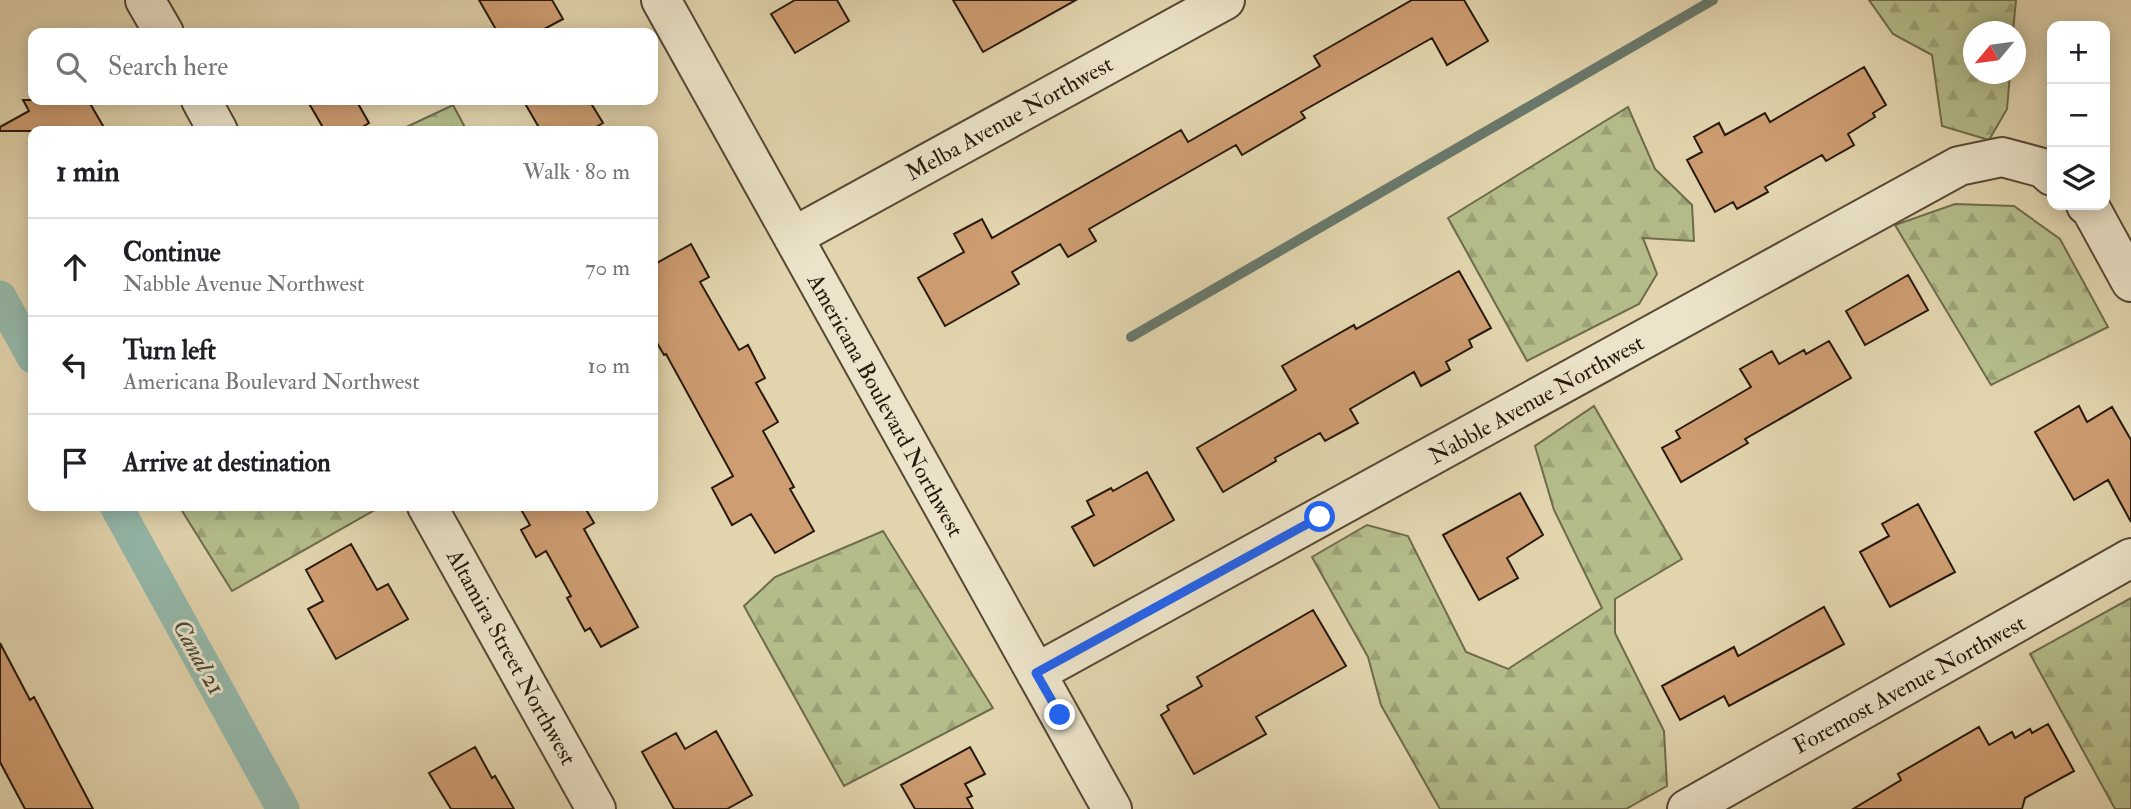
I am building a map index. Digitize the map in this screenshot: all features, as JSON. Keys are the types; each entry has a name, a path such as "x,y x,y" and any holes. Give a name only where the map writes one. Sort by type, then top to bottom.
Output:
{"street":[{"path":"145,0 161,28"},
{"name":"Americana Boulevard Northwest","path":"661,0 1112,809"},
{"name":"Melba Avenue Northwest","path":"793,237 1225,0"},
{"path":"204,105 215,126"},
{"name":"Nabble Avenue Northwest","path":"1036,673 1959,166 2002,157 2047,172"},
{"path":"2092,210 2131,282"},
{"name":"Altamira Street Northwest","path":"430,511 596,809"},
{"name":"Foremost Avenue Northwest","path":"1687,809 2131,558"}],"green space":[{"path":"1869,0 2016,0 2014,21 1963,21 1963,84 2009,84 2007,109 1989,140 1942,126 1932,55 1893,34"},
{"path":"453,105 464,126 409,126"},
{"path":"1628,107 1655,169 1692,205 1694,241 1643,238 1657,274 1639,304 1527,361 1448,218"},
{"path":"1955,204 2014,206 2060,239 2108,327 1991,385 1895,225"},
{"path":"1594,406 1682,559 1615,599 1615,633 1664,731 1667,786 1626,809 1440,809 1381,705 1368,657 1312,557 1367,525 1408,536 1466,652 1508,669 1602,608 1554,510 1535,446"},
{"path":"182,511 373,511 232,591"},
{"path":"883,531 993,708 844,786 744,606 775,577"},
{"path":"2131,598 2131,809 2115,809 2030,654"}],"building":[{"path":"479,0 552,0 563,19 546,28 495,28"},
{"path":"795,0 837,0 849,21 795,53 771,14"},
{"path":"953,0 1076,0 983,52"},
{"path":"1412,0 1464,0 1488,41 1447,65 1432,38 1301,112 1305,118 1242,155 1236,145 1089,229 1096,241 1068,257 1060,244 1012,272 1019,284 945,326 918,278 964,252 954,234 982,219 992,238 1181,130 1188,142 1320,66 1314,56"},
{"path":"1864,67 1886,105 1873,113 1875,117 1848,134 1854,145 1826,161 1822,155 1765,187 1768,192 1737,209 1733,202 1715,212 1687,160 1702,152 1694,137 1719,123 1725,135 1765,113 1770,122"},
{"path":"23,100 28,100 28,105 91,105 103,126 28,126 28,131 0,131 0,127 29,111"},
{"path":"310,105 359,105 369,123 364,126 322,126"},
{"path":"526,105 592,105 603,123 598,126 538,126"},
{"path":"691,244 709,277 700,282 739,350 748,345 765,378 756,383 778,422 763,431 794,487 790,489 814,531 775,553 751,514 732,525 712,488 733,476 666,354 664,355 658,345 658,262"},
{"path":"1459,271 1491,328 1469,340 1472,347 1446,362 1450,370 1421,386 1414,372 1350,409 1358,423 1325,441 1320,433 1223,492 1197,448 1296,390 1282,366 1354,325 1356,329"},
{"path":"1908,275 1928,310 1865,345 1846,311"},
{"path":"1829,341 1851,378 1745,439 1748,443 1681,482 1662,448 1680,438 1676,431 1751,387 1740,369 1772,351 1779,364 1804,350 1806,354"},
{"path":"2079,406 2087,422 2112,407 2131,440 2131,522 2108,480 2074,500 2035,432"},
{"path":"1147,472 1174,520 1094,566 1072,527 1094,515 1087,501 1111,488 1113,491"},
{"path":"1520,493 1543,535 1507,558 1518,578 1479,600 1443,535"},
{"path":"1918,504 1955,572 1890,607 1860,552 1889,536 1882,524"},
{"path":"522,511 587,511 594,523 584,529 638,627 601,647 590,628 585,631 567,598 571,596 546,551 536,557 521,530 530,525"},
{"path":"351,544 377,590 388,584 408,619 336,659 308,609 323,601 306,570"},
{"path":"1824,607 1844,644 1729,706 1724,696 1680,720 1662,686 1734,647 1738,656"},
{"path":"1313,610 1346,666 1256,717 1266,734 1194,774 1161,715 1169,710 1167,706 1202,686 1197,677"},
{"path":"0,643 30,700 34,697 93,809 25,809 0,762"},
{"path":"2048,724 2074,771 2025,798 2022,809 1853,809 1901,780 1898,774 1979,727 1989,745 2012,732 2015,738 2030,729 2032,733"},
{"path":"716,731 752,795 727,809 674,809 642,752 676,733 685,749"},
{"path":"475,747 492,778 495,776 514,809 451,809 429,773"},
{"path":"970,747 985,774 965,784 972,796 967,798 973,809 915,809 901,785"}],"waterway":[{"path":"1131,337 1713,0"},
{"name":"Canal 21","path":"0,297 28,348"},
{"name":"Canal 21","path":"119,511 283,809"}],"route":[{"path":"1060,715 1036,673 1320,517"}]}
